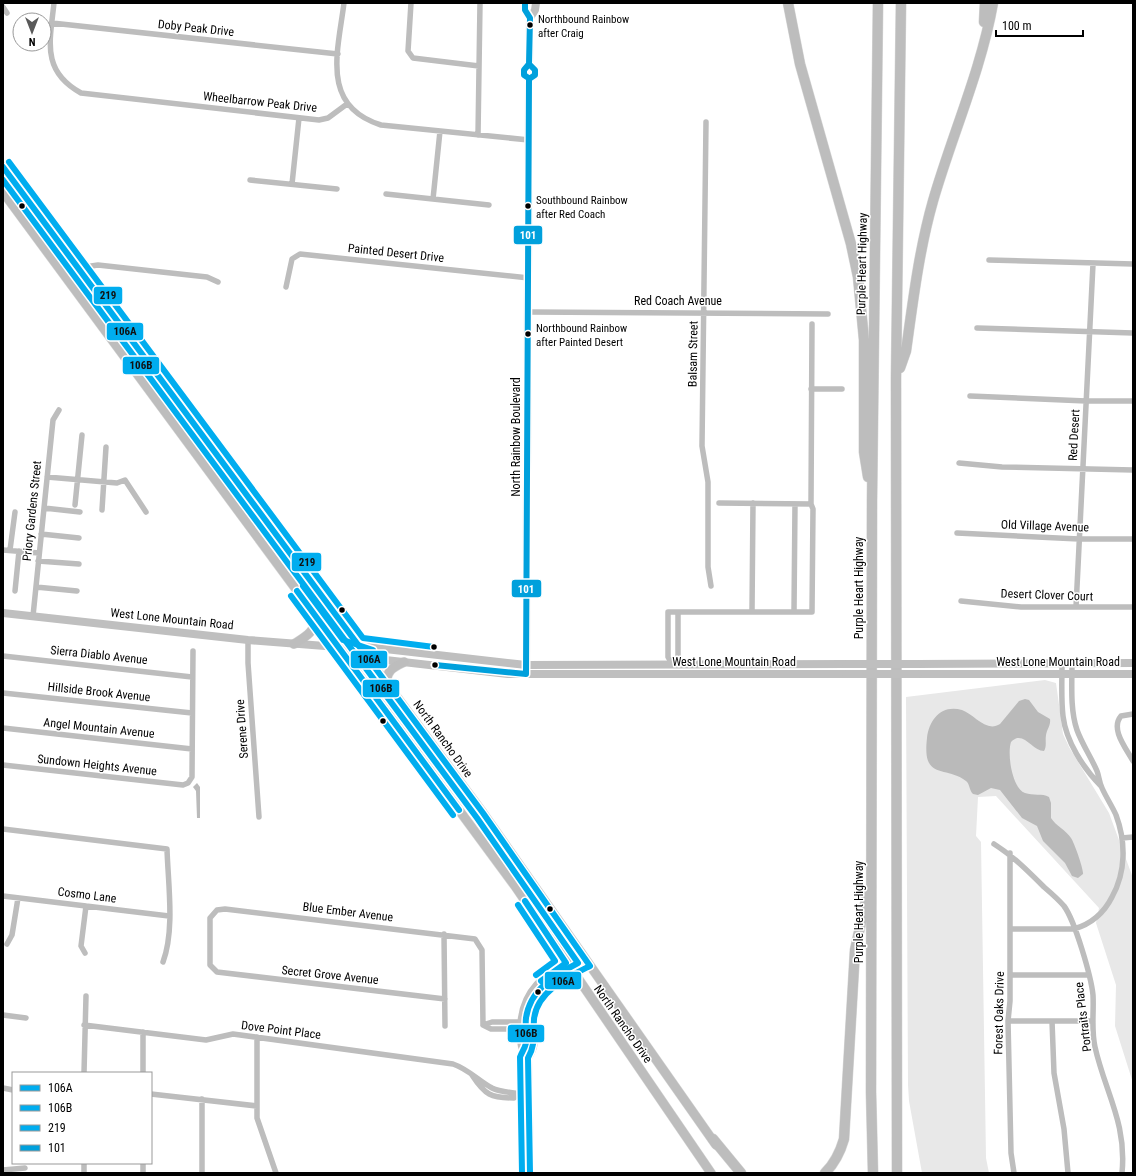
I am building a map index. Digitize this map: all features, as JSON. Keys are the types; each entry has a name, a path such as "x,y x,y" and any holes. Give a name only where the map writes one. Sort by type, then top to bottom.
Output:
{"highway":[{"path":"788,3 800,64 851,244 858,277 864,340 864,452 872,501"},
{"path":"794,3 794,28"},
{"name":"Purple Heart Highway","path":"873,1173 872,501 878,3"},
{"path":"897,1173 896,378 901,3"},
{"path":"980,57 985,3"},
{"path":"896,378 906,351 924,236 932,202 980,57 993,3"},
{"path":"825,1173 833,1165 840,1152 844,1139 855,950 872,875"},
{"path":"713,1139 741,1173"}],"main road":[{"name":"North Rainbow Boulevard","path":"525,3 525,10 530,18"},
{"name":"North Rainbow Boulevard","path":"526,674 529,79 535,75 535,70 529,64 530,18 535,10 536,3"},
{"name":"North Rancho Drive","path":"3,166 465,789 713,1139 735,1173"},
{"name":"North Rancho Drive","path":"3,192 146,384 316,618 514,886 711,1173"},
{"path":"116,344 131,354 142,370 149,374 156,374"},
{"path":"146,384 150,382 156,384 165,396 179,404"},
{"name":"West Lone Mountain Road","path":"3,613 248,640 338,647 359,646 526,664 1133,663"},
{"path":"294,644 310,634 316,624 316,618"},
{"name":"West Lone Mountain Road","path":"338,647 368,658 508,674 1133,674"},
{"path":"387,683 388,673 391,669 404,662"},
{"path":"616,664 620,674"},
{"path":"620,674 624,664"},
{"path":"652,664 652,674"},
{"path":"672,664 672,674"},
{"path":"565,674 566,665"},
{"path":"579,674 580,665"},
{"path":"447,794 465,789"},
{"path":"530,1173 528,1058 521,1048 521,1014 526,1000 532,990 553,971 582,953"},
{"path":"528,1058 535,1048 535,1016 538,1005 552,989 574,974 590,966"}],"street":[{"path":"52,23 54,3"},
{"path":"344,3 336,74 340,91 347,104 358,115 381,125 529,140"},
{"path":"411,3 408,51 410,55 418,60 479,66"},
{"path":"478,135 480,3"},
{"path":"3,7 7,13"},
{"name":"Doby Peak Drive","path":"52,23 338,54"},
{"name":"Wheelbarrow Peak Drive","path":"50,52 57,73 72,88 89,95 319,120 328,118 347,104"},
{"path":"292,184 299,118"},
{"name":"Balsam Street","path":"706,122 702,446 708,482 708,567 711,586"},
{"path":"433,199 440,131"},
{"path":"250,180 337,189"},
{"path":"386,194 489,205"},
{"name":"Painted Desert Drive","path":"286,287 292,259 300,254 529,278"},
{"path":"990,260 1133,264"},
{"name":"Red Desert","path":"1076,607 1093,264"},
{"path":"78,268 88,266 109,266 207,277 218,282"},
{"name":"Red Coach Avenue","path":"529,312 828,314"},
{"path":"678,612 678,657 672,664 668,657 668,612 678,612 752,612 794,612 812,612 812,324"},
{"path":"978,328 1133,333"},
{"path":"811,389 842,389"},
{"path":"970,396 1086,401 1133,401"},
{"name":"Priory Gardens Street","path":"33,616 52,420 59,410"},
{"path":"75,505 82,434"},
{"path":"102,510 106,447"},
{"path":"959,463 1002,467 1133,470"},
{"path":"47,477 117,483 125,480 146,512"},
{"path":"719,503 811,504"},
{"path":"752,612 753,503"},
{"path":"794,612 795,504"},
{"path":"44,508 80,512"},
{"path":"10,550 15,512"},
{"name":"Old Village Avenue","path":"957,533 1080,539 1133,539"},
{"path":"41,534 79,538"},
{"path":"3,550 39,553"},
{"path":"14,591 19,551"},
{"path":"38,561 79,564"},
{"path":"36,587 77,591"},
{"name":"Desert Clover Court","path":"960,601 1021,607 1133,607"},
{"name":"Serene Drive","path":"248,640 248,663 259,817"},
{"path":"192,749 193,651"},
{"name":"Sierra Diablo Avenue","path":"3,656 192,677"},
{"path":"1062,663 1063,717 1066,731 1090,775 1101,786"},
{"path":"1010,929 1074,929 1087,923 1104,911 1120,878 1123,857 1122,838 1116,815 1101,786 1097,771 1076,728 1073,700 1072,663"},
{"name":"Hillside Brook Avenue","path":"3,693 192,713"},
{"path":"1133,714 1125,714 1117,720 1117,731 1133,761"},
{"name":"Angel Mountain Avenue","path":"3,728 192,749"},
{"name":"Sundown Heights Avenue","path":"3,765 183,785 188,783 192,777 192,749"},
{"path":"3,829 167,848 169,916 167,951 163,962"},
{"path":"1122,838 1133,836"},
{"name":"Portraits Place","path":"994,844 1010,853 1063,906 1074,929 1089,975 1093,994 1092,1021 1095,1047 1117,1114 1122,1139 1122,1173"},
{"name":"Forest Oaks Drive","path":"1010,853 1010,1001 1008,1021 1011,1153 1014,1173"},
{"name":"Cosmo Lane","path":"3,896 169,916"},
{"path":"7,944 12,935 18,898"},
{"path":"85,953 81,946 86,906"},
{"name":"Blue Ember Avenue","path":"213,970 210,961 209,922 214,912 225,909 470,937 478,942 482,950 483,1025 492,1022 521,1026"},
{"path":"444,934 446,1026"},
{"name":"Secret Grove Avenue","path":"213,970 221,974 445,999"},
{"path":"1010,975 1089,975"},
{"path":"84,1072 84,1025 86,996"},
{"path":"3,1015 26,1018"},
{"path":"1008,1021 1092,1021"},
{"path":"1052,1021 1054,1073 1064,1129 1068,1173"},
{"name":"Dove Point Place","path":"84,1025 206,1040 233,1034 453,1064 462,1067 472,1075 480,1087 489,1095 502,1098 514,1098 518,1094 529,1094"},
{"path":"143,1032 143,1072"},
{"path":"257,1037 257,1118 276,1173"},
{"path":"152,1094 257,1106"},
{"path":"202,1099 202,1173"},
{"path":"3,1170 24,1168"}],"shaded area":[{"path":"1045,680 1056,683 1063,734 1069,747 1109,813 1133,878 1133,1083 1115,1026 1116,985 1096,923 1099,908 996,796 978,797 976,836 981,842 986,1158 989,1173 922,1173 909,1101 908,1085 906,697"},
{"path":"1025,699 1029,700 1038,712 1050,719 1050,723 1046,735 1046,745 1044,751 1035,748 1024,739 1015,739 1011,742 1010,762 1014,778 1017,785 1025,793 1049,797 1051,803 1051,818 1071,838 1082,867 1083,874 1078,878 1072,876 1065,863 1043,841 1037,826 1022,818 1000,790 991,788 978,795 973,794 966,781 958,776 937,770 928,761 926,752 928,731 934,719 943,711 948,709 962,710 985,725 995,726 1000,724 1019,701"},
{"path":"197,783 200,787 200,818 197,818 196,791 193,787"}],"transit line":[{"name":"101","path":"525,3 525,10 530,18 529,64 524,70 524,75 527,77"},
{"name":"101","path":"435,665 526,674 529,79 535,75 535,70 529,64"},
{"name":"219","path":"9,162 363,638 434,647"},
{"name":"106A","path":"3,167 483,813 590,966 563,980 555,986 541,1000 536,1009 534,1019 534,1039 531,1053 528,1058 530,1173"},
{"name":"106B","path":"3,180 477,818 578,963 552,978 545,984 538,991 528,1008 526,1018 526,1043 520,1057 522,1173"},
{"name":"219","path":"303,586 343,640 373,650"},
{"name":"106A","path":"297,591 459,810"},
{"name":"106B","path":"291,596 453,815"},
{"name":"106A","path":"525,901 566,963 541,981"},
{"name":"106B","path":"518,905 555,961 536,975"}],"place":[{"name":"Northbound Rainbow after Craig","path":"530,25"},
{"name":"Southbound Rainbow after Red Coach","path":"528,206"},
{"name":"Northbound Rainbow after Painted Desert","path":"528,334"}]}
